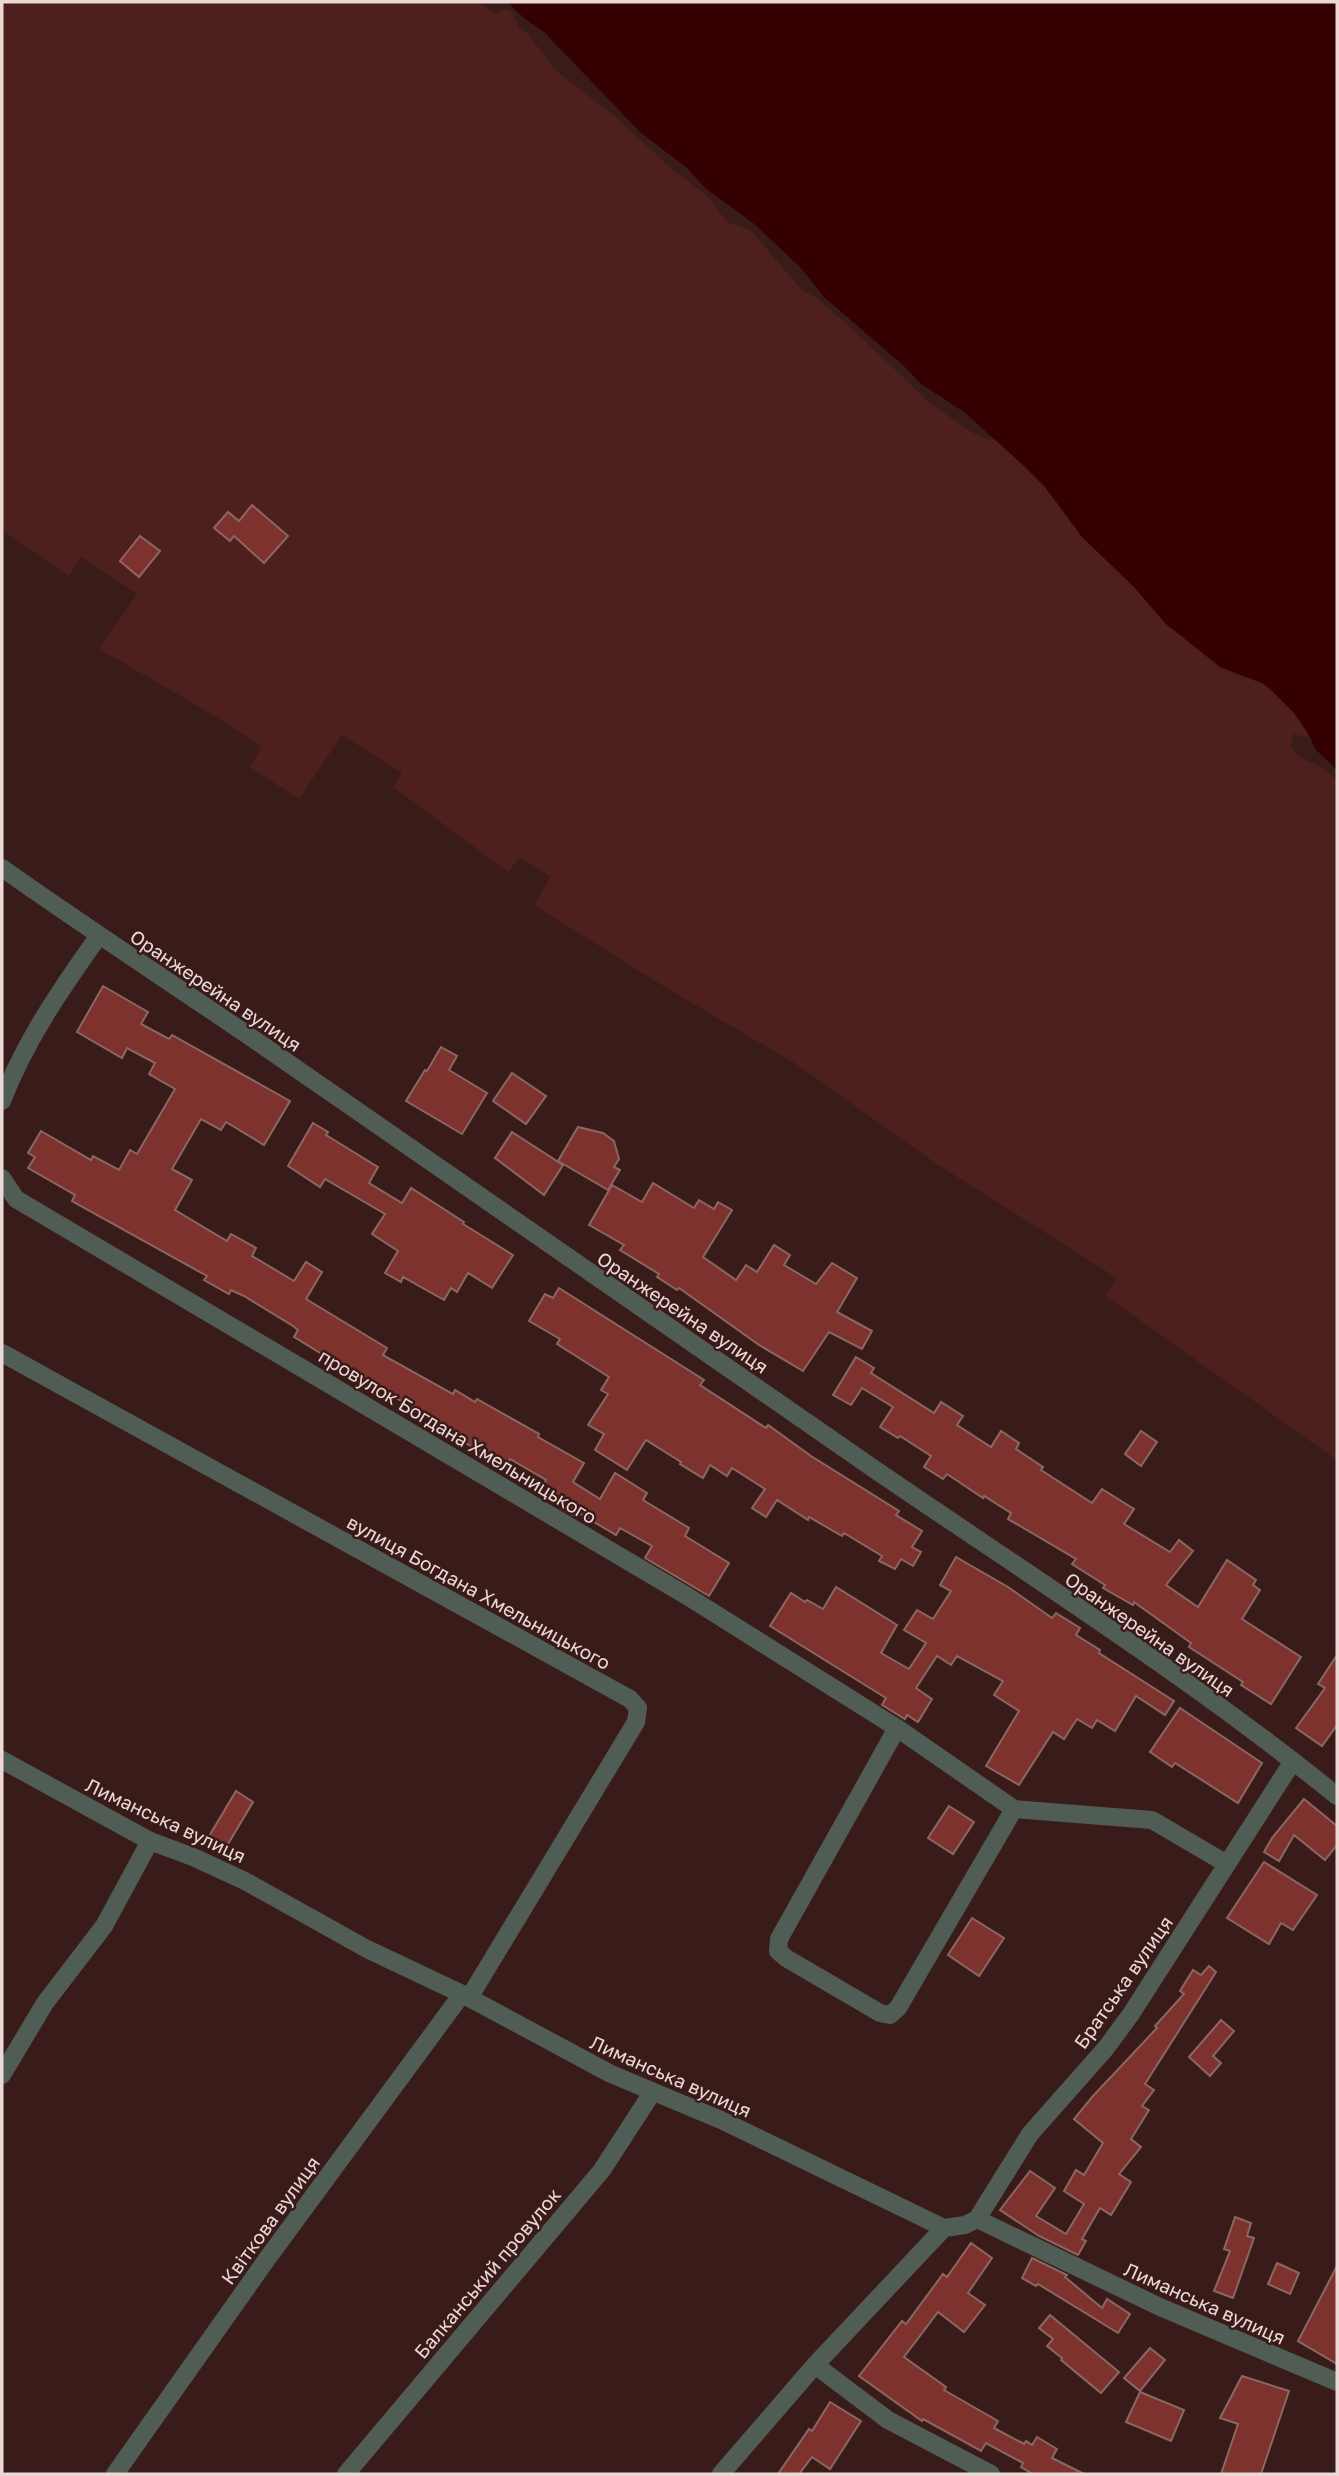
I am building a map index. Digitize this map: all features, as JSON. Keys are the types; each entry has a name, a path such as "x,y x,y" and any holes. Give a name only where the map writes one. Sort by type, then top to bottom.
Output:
{"street":[{"name":"Оранжерейна вулиця","path":"2,868 1109,1630 1293,1761 1337,1796"},
{"path":"2,1101 25,1051 61,988 99,937"},
{"name":"провулок Богдана Хмельницького","path":"2,1178 16,1199 687,1596 897,1728 1014,1809"},
{"name":"вулиця Богдана Хмельницького","path":"2,1353 630,1699 638,1707 636,1722 466,1996"},
{"path":"897,1728 779,1939 778,1951 880,2013 890,2015 898,2008 1014,1809 1152,1820 1227,1864"},
{"name":"Лиманська вулиця","path":"2,1760 150,1840 245,1881 367,1949 466,1996 601,2069 732,2126 944,2228"},
{"name":"Братська вулиця","path":"977,2220 1030,2134 1131,2014 1293,1761"},
{"path":"2,2075 45,2003 104,1926 150,1840"},
{"name":"Квіткова вулиця","path":"115,2474 267,2259 466,1996"},
{"name":"Балканський провулок","path":"346,2474 602,2170 652,2093"},
{"path":"721,2474 815,2365 944,2228 977,2220"},
{"name":"Лиманська вулиця","path":"977,2220 1160,2307 1337,2382"},
{"path":"815,2365 888,2420 991,2474"}],"shaded area":[{"path":"2,2 478,2 495,13 507,9 555,70 619,120 676,173 706,194 727,222 750,230 803,291 819,299 931,404 973,433 989,440 996,439 1045,487 1082,537 1133,586 1166,624 1230,672 1262,683 1294,713 1310,738 1294,734 1291,741 1293,751 1337,780 1337,1460 1106,1296 1117,1278 937,1164 796,1064 665,987 534,905 551,877 520,857 508,872 393,787 402,773 342,735 299,799 250,767 262,746 99,649 137,594 81,557 69,576 2,530"},
{"path":"507,2 1337,2 1337,770 1316,750 1294,713 1270,689 1262,683 1220,667 1166,624 1133,586 1082,537 1045,487 1024,466 964,412 921,384 825,298 800,267 753,223 705,188 687,168 640,132 544,32"}],"building":[{"path":"252,505 288,536 264,563 234,536 230,541 214,528 228,512 239,521"},
{"path":"140,536 160,551 139,577 120,561"},
{"path":"103,986 148,1012 141,1024 169,1039 172,1035 290,1101 264,1145 226,1122 221,1130 201,1119 172,1169 192,1180 175,1210 227,1241 231,1234 256,1248 252,1256 294,1281 306,1262 322,1272 306,1299 387,1348 383,1355 453,1394 455,1390 475,1402 477,1399 584,1463 573,1482 600,1499 615,1473 647,1493 643,1500 689,1528 685,1536 729,1563 709,1596 645,1558 652,1546 620,1528 616,1535 579,1513 576,1517 561,1508 563,1504 540,1492 546,1480 510,1459 506,1466 434,1425 437,1421 294,1337 298,1330 293,1326 244,1296 231,1290 229,1294 204,1280 207,1276 72,1201 75,1195 28,1168 35,1157 28,1153 41,1131 91,1160 93,1156 119,1170 130,1150 137,1154 175,1089 149,1074 155,1063 127,1048 122,1058 77,1032"},
{"path":"441,1047 457,1056 449,1070 487,1093 462,1134 406,1101"},
{"path":"512,1073 546,1096 526,1124 493,1101"},
{"path":"313,1123 328,1132 326,1135 378,1167 369,1183 402,1203 411,1188 513,1255 492,1288 468,1273 457,1292 451,1288 444,1300 403,1277 401,1282 385,1273 398,1251 372,1234 385,1214 325,1179 320,1187 288,1166"},
{"path":"578,1127 603,1133 614,1141 619,1159 614,1167 620,1170 608,1190 558,1161"},
{"path":"512,1132 563,1165 544,1195 495,1158"},
{"path":"653,1183 694,1208 699,1200 714,1209 718,1202 732,1210 703,1257 736,1280 746,1265 757,1272 774,1245 790,1255 784,1265 816,1284 832,1263 857,1278 837,1312 872,1331 862,1349 829,1332 803,1371 759,1345 679,1288 677,1290 657,1277 659,1274 620,1250 624,1245 589,1225 612,1185 642,1202"},
{"path":"559,1288 704,1380 700,1385 766,1428 768,1425 811,1456 899,1511 896,1515 922,1531 912,1547 921,1552 913,1566 901,1559 895,1569 879,1561 882,1556 844,1533 842,1536 809,1517 808,1520 777,1500 766,1517 752,1508 765,1489 732,1468 727,1476 710,1465 703,1478 646,1440 627,1470 595,1450 604,1434 588,1425 608,1394 601,1390 609,1377 557,1344 560,1339 529,1321 545,1294 553,1298"},
{"path":"856,1357 874,1368 871,1373 934,1413 941,1402 963,1416 957,1425 991,1447 1001,1431 1019,1443 1016,1449 1043,1467 1041,1470 1092,1503 1102,1489 1134,1509 1124,1524 1170,1552 1179,1540 1193,1551 1166,1585 1198,1607 1227,1560 1256,1580 1253,1585 1260,1590 1242,1619 1301,1657 1271,1704 1189,1647 1191,1643 1134,1602 1133,1605 1103,1588 1105,1585 1072,1564 1076,1559 1008,1519 1011,1513 947,1474 943,1479 924,1467 931,1456 880,1427 893,1407 862,1388 851,1405 833,1395"},
{"path":"1141,1431 1157,1442 1141,1466 1125,1454"},
{"path":"956,1557 1008,1587 1052,1618 1056,1613 1080,1628 1076,1635 1100,1650 1099,1653 1174,1701 1165,1715 1136,1696 1115,1731 1097,1720 1092,1728 1077,1719 1064,1739 1053,1732 1019,1785 986,1766 1019,1711 994,1695 1003,1681 957,1656 951,1665 937,1656 916,1688 932,1699 918,1722 907,1715 905,1719 882,1705 886,1698 770,1626 791,1593 823,1609 836,1587 897,1625 881,1653 909,1669 926,1643 904,1630 917,1610 933,1619 951,1591 940,1585"},
{"path":"1337,1655 1337,1725 1322,1746 1296,1728 1325,1688 1318,1684"},
{"path":"1180,1708 1262,1763 1238,1803 1175,1763 1172,1767 1150,1752"},
{"path":"236,1791 253,1802 225,1849 208,1838"},
{"path":"1304,1799 1337,1826 1337,1845 1325,1860 1294,1835 1279,1861 1264,1852"},
{"path":"949,1806 974,1822 953,1854 928,1838"},
{"path":"1264,1862 1317,1895 1293,1930 1281,1923 1269,1944 1227,1918"},
{"path":"972,1918 1004,1938 979,1976 948,1955"},
{"path":"1209,1966 1216,1972 1145,2084 1154,2090 1142,2106 1149,2110 1131,2139 1141,2147 1119,2174 1131,2182 1111,2215 1100,2208 1082,2239 1086,2241 1078,2255 1039,2236 1000,2210 1030,2171 1055,2188 1036,2216 1066,2234 1084,2204 1064,2191 1076,2170 1084,2175 1103,2143 1074,2119 1157,2028 1155,2026 1184,1994 1180,1991 1193,1970 1201,1975"},
{"path":"1221,2020 1234,2031 1213,2056 1221,2063 1210,2076 1189,2057"},
{"path":"1235,2217 1251,2223 1247,2236 1254,2238 1233,2298 1214,2291 1230,2251 1224,2249"},
{"path":"971,2243 992,2258 968,2293 985,2305 964,2332 938,2312 904,2357 946,2387 944,2390 998,2421 994,2428 1024,2444 1026,2441 1032,2445 1037,2437 1057,2449 1052,2458 1084,2474 1033,2474 1021,2467 1023,2463 986,2443 981,2451 923,2419 922,2421 859,2376 902,2321 906,2324 943,2274 947,2277"},
{"path":"1032,2258 1067,2275 1065,2277 1102,2308 1107,2299 1130,2314 1118,2333 1038,2284 1036,2286 1022,2278"},
{"path":"1277,2263 1299,2273 1290,2294 1268,2284"},
{"path":"1337,2266 1337,2364 1298,2341"},
{"path":"1050,2315 1119,2372 1101,2393 1047,2346 1053,2339 1039,2328"},
{"path":"1150,2348 1165,2360 1140,2391 1124,2378"},
{"path":"1242,2376 1289,2391 1261,2474 1221,2474 1238,2424 1220,2418"},
{"path":"1140,2392 1184,2410 1171,2441 1126,2422"},
{"path":"830,2402 861,2421 830,2469 812,2457 799,2474 778,2474 809,2429 812,2431"}]}
